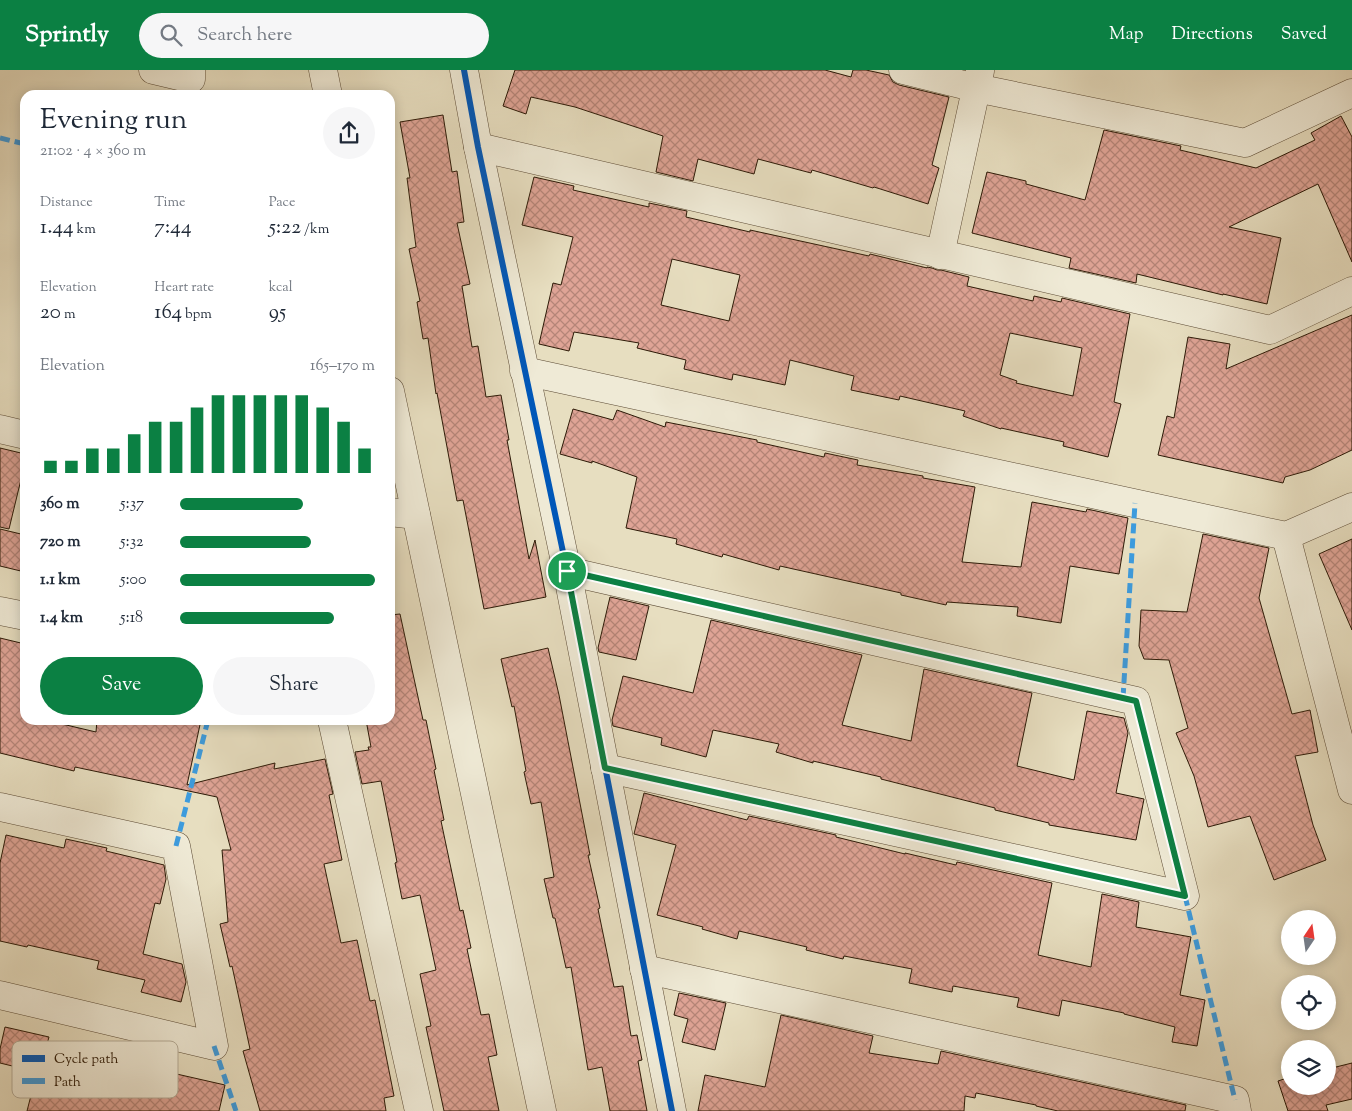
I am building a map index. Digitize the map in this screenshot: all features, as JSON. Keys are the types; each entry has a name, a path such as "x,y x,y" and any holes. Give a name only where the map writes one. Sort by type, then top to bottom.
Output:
{"street":[{"path":"153,70 190,79 191,70"},
{"path":"322,70 327,90"},
{"path":"464,70 524,371 567,571 672,1111"},
{"path":"903,70 979,79 1245,143 1352,93"},
{"path":"940,255 979,79"},
{"path":"478,147 1270,330 1352,291"},
{"path":"524,371 1286,536 1352,507"},
{"path":"0,429 20,434"},
{"path":"395,438 403,514 542,1111"},
{"path":"1286,536 1344,722 1352,790"},
{"path":"567,571 1136,701 1185,896 605,768"},
{"path":"0,611 20,615"},
{"path":"333,725 419,1111"},
{"path":"0,807 176,846 214,1046 0,996"},
{"path":"644,969 1235,1100 1237,1111"}],"building":[{"path":"515,70 825,70 851,77 853,70 866,70 889,75 893,82 899,85 949,97 932,165 939,168 928,204 812,170 811,173 758,159 754,174 698,159 693,181 656,172 663,136 575,107 531,97 526,114 503,106"},
{"path":"443,115 452,172 457,171 464,222 457,223 470,284 462,286 472,347 478,346 486,397 501,395 509,440 507,440 529,559 535,540 546,597 484,609 463,500 457,501 436,394 428,338 423,339 417,302 420,301 409,249 416,247 407,178 410,178 400,122"},
{"path":"1341,116 1352,137 1352,262 1318,184 1229,227 1281,238 1267,304 1137,274 1136,283 1069,268 1071,258 972,233 987,172 1026,181 1026,184 1085,200 1104,130 1181,146 1180,150 1256,168 1315,140 1311,133"},
{"path":"534,177 574,186 573,190 649,207 649,203 687,211 686,217 750,232 750,230 869,256 870,254 969,277 967,286 1033,301 1034,296 1061,302 1062,298 1130,314 1114,402 1121,404 1108,457 1063,446 1064,442 1001,429 963,416 965,411 900,396 899,400 851,390 854,376 790,360 785,385 733,374 732,380 684,369 686,360 637,348 639,343 574,332 569,351 539,344 553,283 561,285 573,237 522,225","holes":["672,259 740,275 729,321 661,305","1010,333 1082,348 1073,396 1016,383 1017,381 1000,375"]},
{"path":"1352,315 1352,450 1310,470 1285,477 1283,483 1158,455 1167,416 1174,418 1188,337 1230,344 1226,369"},
{"path":"573,409 613,420 617,410 665,427 666,422 757,440 757,442 824,457 825,453 858,460 857,465 975,487 962,562 1021,567 1032,502 1086,512 1087,509 1128,518 1119,574 1070,566 1061,623 1017,616 1018,607 947,602 946,605 780,566 779,570 723,554 722,557 676,544 677,539 626,528 637,477 592,461 592,463 560,454"},
{"path":"0,448 20,453 20,484 9,529 0,527"},
{"path":"0,529 20,534 20,571 0,566"},
{"path":"1203,534 1269,548 1259,598 1292,714 1310,710 1318,752 1295,756 1313,825 1326,860 1274,880 1250,816 1208,827 1194,776 1176,733 1188,728 1169,660 1144,659 1139,646 1141,610 1187,612"},
{"path":"1352,539 1352,630 1319,554"},
{"path":"610,597 649,606 636,660 599,652 598,648"},
{"path":"395,614 400,614 423,720 426,720 444,820 441,821 460,911 463,910 471,948 467,949 481,1015 489,1014 497,1055 488,1057 499,1111 444,1111 426,1027 431,1026 420,974 436,970 420,895 402,899 395,863 397,862 381,781 362,784 355,752 369,750 368,747 371,747 367,725 395,725"},
{"path":"711,620 862,655 842,725 911,741 924,669 1032,693 1017,766 1074,780 1087,711 1124,718 1128,733 1116,793 1144,799 1136,840 1049,825 1049,823 995,810 995,808 881,779 881,777 813,761 813,763 776,752 779,744 713,730 706,757 661,745 662,738 613,726 612,720 623,676 693,693"},
{"path":"0,638 20,643 20,725 66,725 96,732 97,725 200,725 187,785 275,763 274,769 325,759 333,794 329,795 342,860 324,864 341,943 357,940 370,1001 375,1000 394,1096 384,1098 386,1111 260,1111 243,1051 250,1049 232,966 230,967 220,924 228,922 222,850 231,850 217,797 75,767 74,771 0,753"},
{"path":"548,648 559,695 614,987 623,986 631,1036 637,1035 642,1060 638,1061 647,1111 610,1111 602,1067 588,1070 571,967 566,968 544,879 554,877 541,802 531,804 514,706 512,707 501,659"},
{"path":"644,793 747,820 749,816 836,835 836,837 905,854 956,865 957,862 1052,883 1038,955 1091,967 1102,894 1139,902 1136,927 1191,937 1180,995 1205,1000 1197,1046 1172,1042 1175,1027 1124,1013 1062,1000 1059,1016 1017,1007 1019,998 953,986 952,992 909,983 912,969 844,956 843,959 806,950 807,947 739,931 737,939 702,929 703,927 657,915 676,845 634,834"},
{"path":"6,835 64,848 66,839 107,848 106,851 164,865 166,879 160,904 155,903 143,954 182,964 186,982 181,1002 141,992 145,980 97,969 99,961 28,945 27,947 0,941 0,863"},
{"path":"679,993 726,1003 715,1050 682,1042 688,1019 674,1015"},
{"path":"781,1015 873,1036 869,1053 938,1064 941,1051 1186,1105 1185,1111 1058,1111 976,1093 975,1098 965,1096 964,1111 698,1111 705,1075 765,1087"},
{"path":"5,1027 49,1037 48,1041 12,1041 12,1066 0,1063 0,1049"},
{"path":"1352,1063 1352,1099 1326,1105 1328,1111 1288,1111 1283,1095 1336,1095 1336,1067"},
{"path":"178,1074 225,1085 219,1111 27,1111 30,1098 178,1098"}],"marked path":[{"path":"0,138 20,143"},
{"path":"1123,698 1135,503"},
{"path":"176,846 207,725"},
{"path":"1185,896 1235,1100"},
{"path":"214,1046 236,1111"}],"cycle path":[{"path":"464,70 478,147 567,571 672,1111"},
{"path":"567,571 1136,701 1185,896 605,768"}],"route":[{"path":"567,571 1136,701 1185,896 605,768 567,571"}]}
